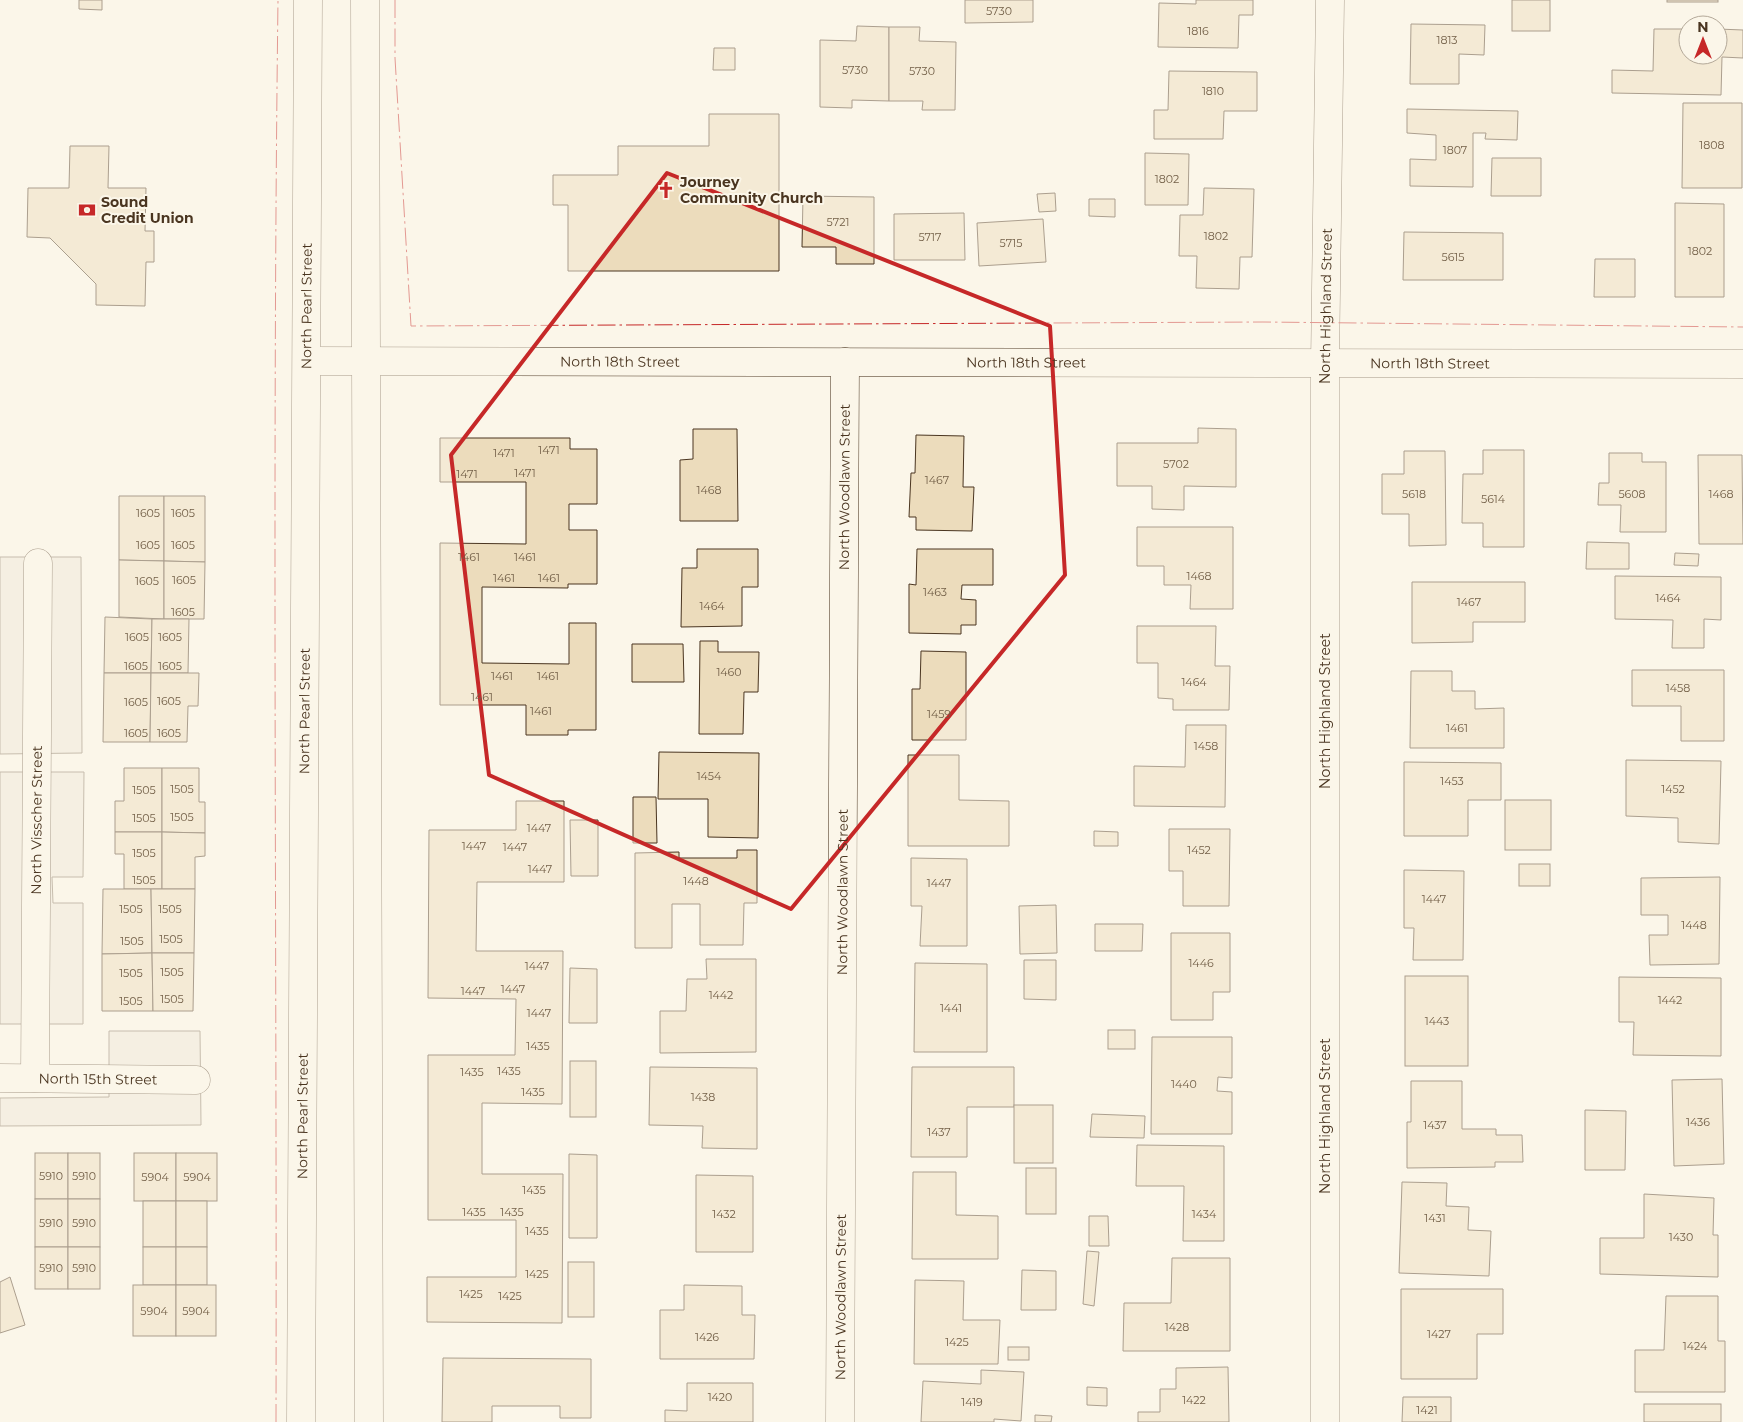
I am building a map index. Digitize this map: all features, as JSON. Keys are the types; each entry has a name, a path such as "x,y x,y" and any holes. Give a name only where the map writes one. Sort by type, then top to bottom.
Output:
{"street":[{"name":"North Pearl Street","path":"301,1422 308,361 308,0"},
{"path":"365,0 368,1422"},
{"name":"North Highland Street","path":"1325,1422 1325,363 1330,0"},
{"name":"North 18th Street","path":"308,361 1743,364"},
{"name":"North Woodlawn Street","path":"840,1422 845,362"},
{"name":"North Visscher Street","path":"35,1078 38,563"},
{"name":"North 15th Street","path":"0,1078 196,1080"}],"highlighted area":[{"path":"667,173 1050,326 1065,575 791,909 489,775 451,455"}],"shaded area":[{"path":"0,557 81,557 82,753 0,754"},
{"path":"0,772 84,772 83,877 52,877 53,903 83,903 83,1024 0,1024"},
{"path":"109,1031 200,1031 201,1125 0,1126 0,1098 109,1097"}],"building":[{"path":"79,0 102,0 102,10 79,9"},
{"path":"965,0 1033,0 1033,22 965,23"},
{"path":"1196,0 1253,0 1253,15 1239,15 1238,48 1158,47 1159,3 1196,4"},
{"path":"1512,0 1550,0 1550,31 1512,31"},
{"path":"1667,0 1718,0 1718,2 1667,2"},
{"path":"1411,24 1485,25 1484,55 1459,54 1459,84 1410,84"},
{"path":"857,26 889,27 889,101 852,100 852,108 820,107 820,40 856,41"},
{"path":"889,27 920,27 919,41 956,42 955,110 922,110 923,101 889,101"},
{"path":"1654,29 1678,29 1678,65 1722,65 1721,95 1612,93 1612,70 1653,71"},
{"path":"1728,29 1743,30 1743,58 1728,57"},
{"path":"714,48 735,48 735,70 713,70"},
{"path":"1169,71 1257,72 1257,111 1224,111 1223,139 1154,139 1154,110 1168,110"},
{"path":"1683,103 1742,103 1742,188 1682,188"},
{"path":"1407,109 1518,111 1517,140 1485,139 1486,133 1473,133 1473,187 1410,186 1410,159 1436,160 1436,135 1407,133"},
{"name":"Journey Community Church","path":"709,114 779,114 779,271 568,271 568,205 553,205 553,175 618,175 618,146 709,146"},
{"name":"Sound Credit Union","path":"70,146 109,146 108,188 146,188 145,231 154,231 154,262 146,262 145,306 96,305 96,284 50,238 27,237 28,188 69,188"},
{"path":"1145,153 1189,154 1188,205 1145,205"},
{"path":"1492,158 1541,158 1541,196 1491,196"},
{"path":"1204,188 1254,189 1252,257 1240,257 1239,289 1196,288 1197,256 1179,256 1180,215 1203,215"},
{"path":"1055,193 1056,211 1039,212 1037,194"},
{"path":"803,196 874,197 874,264 836,264 836,247 802,247"},
{"path":"1089,199 1115,199 1115,217 1089,216"},
{"path":"1675,203 1724,204 1724,297 1675,297"},
{"path":"964,213 965,260 894,260 894,214"},
{"path":"1043,219 1046,262 979,266 977,223"},
{"path":"1404,232 1503,233 1503,280 1403,280"},
{"path":"1595,259 1635,259 1635,297 1594,297"},
{"path":"1198,428 1236,429 1236,487 1184,486 1184,510 1152,509 1152,486 1117,486 1117,443 1198,443"},
{"path":"693,429 737,429 738,521 680,521 680,460 693,459"},
{"path":"916,435 964,436 963,487 974,487 972,531 916,530 916,517 909,517 911,473 915,473"},
{"path":"440,438 570,438 570,449 597,449 597,504 569,504 569,530 597,530 597,584 568,584 568,588 482,587 482,663 569,664 569,623 596,623 596,730 568,730 568,735 526,735 526,705 440,705 440,543 526,544 526,482 440,482"},
{"path":"1483,450 1524,450 1524,547 1483,547 1483,523 1462,523 1463,474 1483,474"},
{"path":"1404,451 1445,451 1446,545 1409,546 1409,514 1382,514 1382,474 1404,474"},
{"path":"1609,453 1642,453 1642,462 1666,462 1666,532 1620,532 1621,505 1598,505 1599,483 1609,483"},
{"path":"1698,455 1742,455 1743,544 1699,544"},
{"path":"119,496 164,496 164,561 119,560"},
{"path":"164,496 205,496 205,562 164,561"},
{"path":"1137,527 1233,527 1233,609 1190,609 1191,585 1164,585 1164,566 1137,566"},
{"path":"1587,542 1629,543 1629,569 1586,569"},
{"path":"697,549 758,549 758,587 742,587 742,626 681,627 682,568 697,568"},
{"path":"917,549 993,549 993,585 962,585 961,599 976,600 976,625 961,625 961,634 909,633 909,584 916,585"},
{"path":"1675,553 1699,554 1698,566 1674,565"},
{"path":"119,560 164,561 164,619 119,617"},
{"path":"164,561 205,562 204,619 164,619"},
{"path":"1615,576 1721,577 1721,620 1704,619 1704,648 1672,648 1673,620 1615,619"},
{"path":"1412,582 1525,582 1525,622 1473,622 1473,642 1412,643"},
{"path":"105,617 152,619 151,673 104,673"},
{"path":"152,619 189,619 188,673 151,673"},
{"path":"1137,626 1216,626 1215,666 1230,666 1229,710 1173,710 1173,699 1158,698 1158,663 1137,663"},
{"path":"700,641 718,641 718,652 759,652 758,692 744,692 743,734 699,734"},
{"path":"632,644 683,644 684,682 632,682"},
{"path":"921,651 966,652 966,740 912,740 912,689 920,689"},
{"path":"1632,670 1724,670 1724,741 1681,741 1681,706 1632,706"},
{"path":"1411,671 1452,671 1452,691 1475,691 1475,709 1504,708 1504,748 1410,748"},
{"path":"104,673 151,673 150,742 103,742"},
{"path":"151,673 199,673 198,706 188,706 187,742 150,742"},
{"path":"1186,725 1226,725 1225,807 1134,806 1134,766 1185,767"},
{"path":"659,752 759,753 758,838 708,837 708,799 658,799"},
{"path":"908,755 959,755 959,800 1009,801 1009,846 908,846"},
{"path":"1626,760 1721,761 1719,844 1678,842 1678,818 1626,816"},
{"path":"1404,762 1501,763 1501,800 1468,800 1468,836 1404,836"},
{"path":"124,768 162,768 162,832 115,832 115,801 124,801"},
{"path":"162,768 199,768 199,802 205,802 205,833 162,832"},
{"path":"633,797 656,797 657,843 633,843"},
{"path":"1505,800 1551,800 1551,850 1505,850"},
{"path":"516,801 564,801 564,882 477,882 476,951 563,951 562,1104 482,1103 482,1174 563,1174 562,1323 427,1322 427,1277 516,1277 516,1220 428,1220 428,1055 515,1055 516,999 428,998 429,830 516,830"},
{"path":"570,820 598,820 598,876 571,876"},
{"path":"1169,829 1230,829 1229,906 1183,906 1183,871 1169,871"},
{"path":"1094,831 1118,832 1118,846 1094,846"},
{"path":"115,832 162,832 162,889 124,889 124,854 115,854"},
{"path":"162,832 205,833 205,856 195,857 195,889 162,889"},
{"path":"737,850 757,850 757,903 744,903 743,945 700,945 700,904 672,904 672,948 635,948 635,853 679,852 679,858 737,858"},
{"path":"911,858 967,859 967,946 920,946 922,906 911,906"},
{"path":"1519,864 1550,864 1550,886 1519,886"},
{"path":"1404,870 1464,871 1463,960 1413,960 1414,928 1404,928"},
{"path":"1720,877 1719,964 1650,965 1649,935 1668,935 1668,915 1641,915 1641,878"},
{"path":"103,889 151,889 152,953 102,954"},
{"path":"151,889 195,889 194,953 152,953"},
{"path":"1056,905 1057,953 1020,954 1019,906"},
{"path":"1095,924 1143,924 1142,951 1095,951"},
{"path":"1171,933 1230,933 1230,992 1213,992 1213,1020 1171,1020"},
{"path":"152,953 153,1011 102,1011 102,954"},
{"path":"152,953 194,953 193,1011 153,1011"},
{"path":"706,959 756,959 756,1052 660,1053 660,1011 686,1011 687,979 707,979"},
{"path":"1024,960 1056,960 1056,1000 1024,999"},
{"path":"915,963 987,964 987,1052 914,1052"},
{"path":"570,968 597,969 597,1023 569,1023"},
{"path":"1405,976 1468,976 1468,1066 1405,1066"},
{"path":"1619,977 1721,978 1721,1056 1633,1055 1634,1022 1619,1022"},
{"path":"1108,1030 1135,1030 1135,1049 1108,1049"},
{"path":"1152,1037 1232,1037 1232,1078 1218,1077 1217,1091 1232,1092 1232,1134 1151,1134"},
{"path":"570,1061 596,1061 596,1117 570,1117"},
{"path":"650,1067 757,1068 757,1149 702,1148 703,1126 649,1125"},
{"path":"912,1067 1014,1067 1014,1107 967,1107 967,1157 911,1157"},
{"path":"1722,1079 1724,1164 1674,1166 1672,1080"},
{"path":"1411,1081 1462,1081 1462,1129 1496,1129 1496,1135 1522,1135 1523,1162 1495,1162 1495,1167 1407,1168 1407,1122 1411,1122"},
{"path":"1014,1105 1053,1105 1053,1163 1014,1163"},
{"path":"1585,1110 1626,1111 1625,1170 1585,1170"},
{"path":"1092,1114 1145,1116 1144,1138 1090,1137"},
{"path":"1137,1145 1224,1146 1224,1241 1183,1241 1184,1186 1136,1186"},
{"path":"35,1153 68,1153 68,1199 35,1199"},
{"path":"68,1153 100,1153 100,1199 68,1199"},
{"path":"134,1153 176,1153 176,1201 134,1201"},
{"path":"176,1153 217,1153 217,1201 176,1201"},
{"path":"569,1154 597,1155 597,1238 569,1238"},
{"path":"1026,1168 1056,1168 1056,1214 1026,1214"},
{"path":"913,1172 956,1172 956,1215 998,1216 998,1259 912,1259"},
{"path":"696,1175 753,1176 753,1252 696,1252"},
{"path":"1402,1182 1447,1183 1446,1206 1469,1207 1468,1230 1491,1231 1489,1276 1399,1273"},
{"path":"1644,1194 1714,1198 1713,1235 1718,1235 1718,1277 1600,1274 1600,1238 1644,1238"},
{"path":"35,1199 68,1199 68,1247 35,1247"},
{"path":"68,1199 100,1199 100,1247 68,1247"},
{"path":"143,1201 176,1201 176,1247 143,1247"},
{"path":"176,1201 207,1201 207,1247 176,1247"},
{"path":"1089,1216 1108,1216 1109,1246 1089,1246"},
{"path":"35,1247 68,1247 68,1289 35,1289"},
{"path":"68,1247 100,1247 100,1289 68,1289"},
{"path":"143,1247 176,1247 176,1285 143,1285"},
{"path":"176,1247 207,1247 207,1285 176,1285"},
{"path":"1087,1251 1099,1252 1094,1306 1083,1304"},
{"path":"1172,1258 1230,1258 1230,1351 1123,1351 1124,1303 1171,1303"},
{"path":"568,1262 594,1262 594,1317 568,1317"},
{"path":"1022,1270 1056,1271 1056,1310 1021,1310"},
{"path":"10,1277 25,1325 0,1333 0,1282"},
{"path":"915,1280 964,1281 963,1320 1000,1320 998,1364 914,1364"},
{"path":"133,1285 176,1285 176,1336 133,1336"},
{"path":"176,1285 216,1285 216,1336 176,1336"},
{"path":"684,1285 742,1286 742,1315 755,1315 754,1359 660,1359 660,1310 684,1310"},
{"path":"1401,1289 1503,1289 1503,1334 1477,1334 1477,1379 1401,1379"},
{"path":"1666,1296 1718,1296 1718,1341 1725,1341 1725,1392 1635,1392 1635,1350 1664,1350"},
{"path":"1008,1347 1029,1347 1029,1360 1008,1360"},
{"path":"443,1358 591,1359 591,1418 560,1418 560,1406 492,1406 492,1422 442,1422"},
{"path":"1228,1367 1229,1422 1138,1422 1138,1412 1160,1412 1160,1389 1176,1389 1176,1368"},
{"path":"981,1370 1024,1372 1021,1421 994,1419 994,1422 921,1422 923,1381 981,1384"},
{"path":"687,1383 753,1383 753,1422 665,1422 665,1410 687,1411"},
{"path":"1087,1387 1107,1388 1107,1406 1087,1405"},
{"path":"1403,1397 1451,1397 1451,1422 1402,1422"},
{"path":"1644,1404 1721,1404 1721,1422 1644,1422"},
{"path":"1035,1415 1052,1416 1051,1422 1035,1422"}],"power":[{"path":"276,1422 275,533 278,0"},
{"path":"395,0 395,58 411,326 1263,322 1743,327"}],"place":[{"name":"Journey Community Church","path":"666,190"},
{"name":"Sound Credit Union","path":"87,210"}]}
